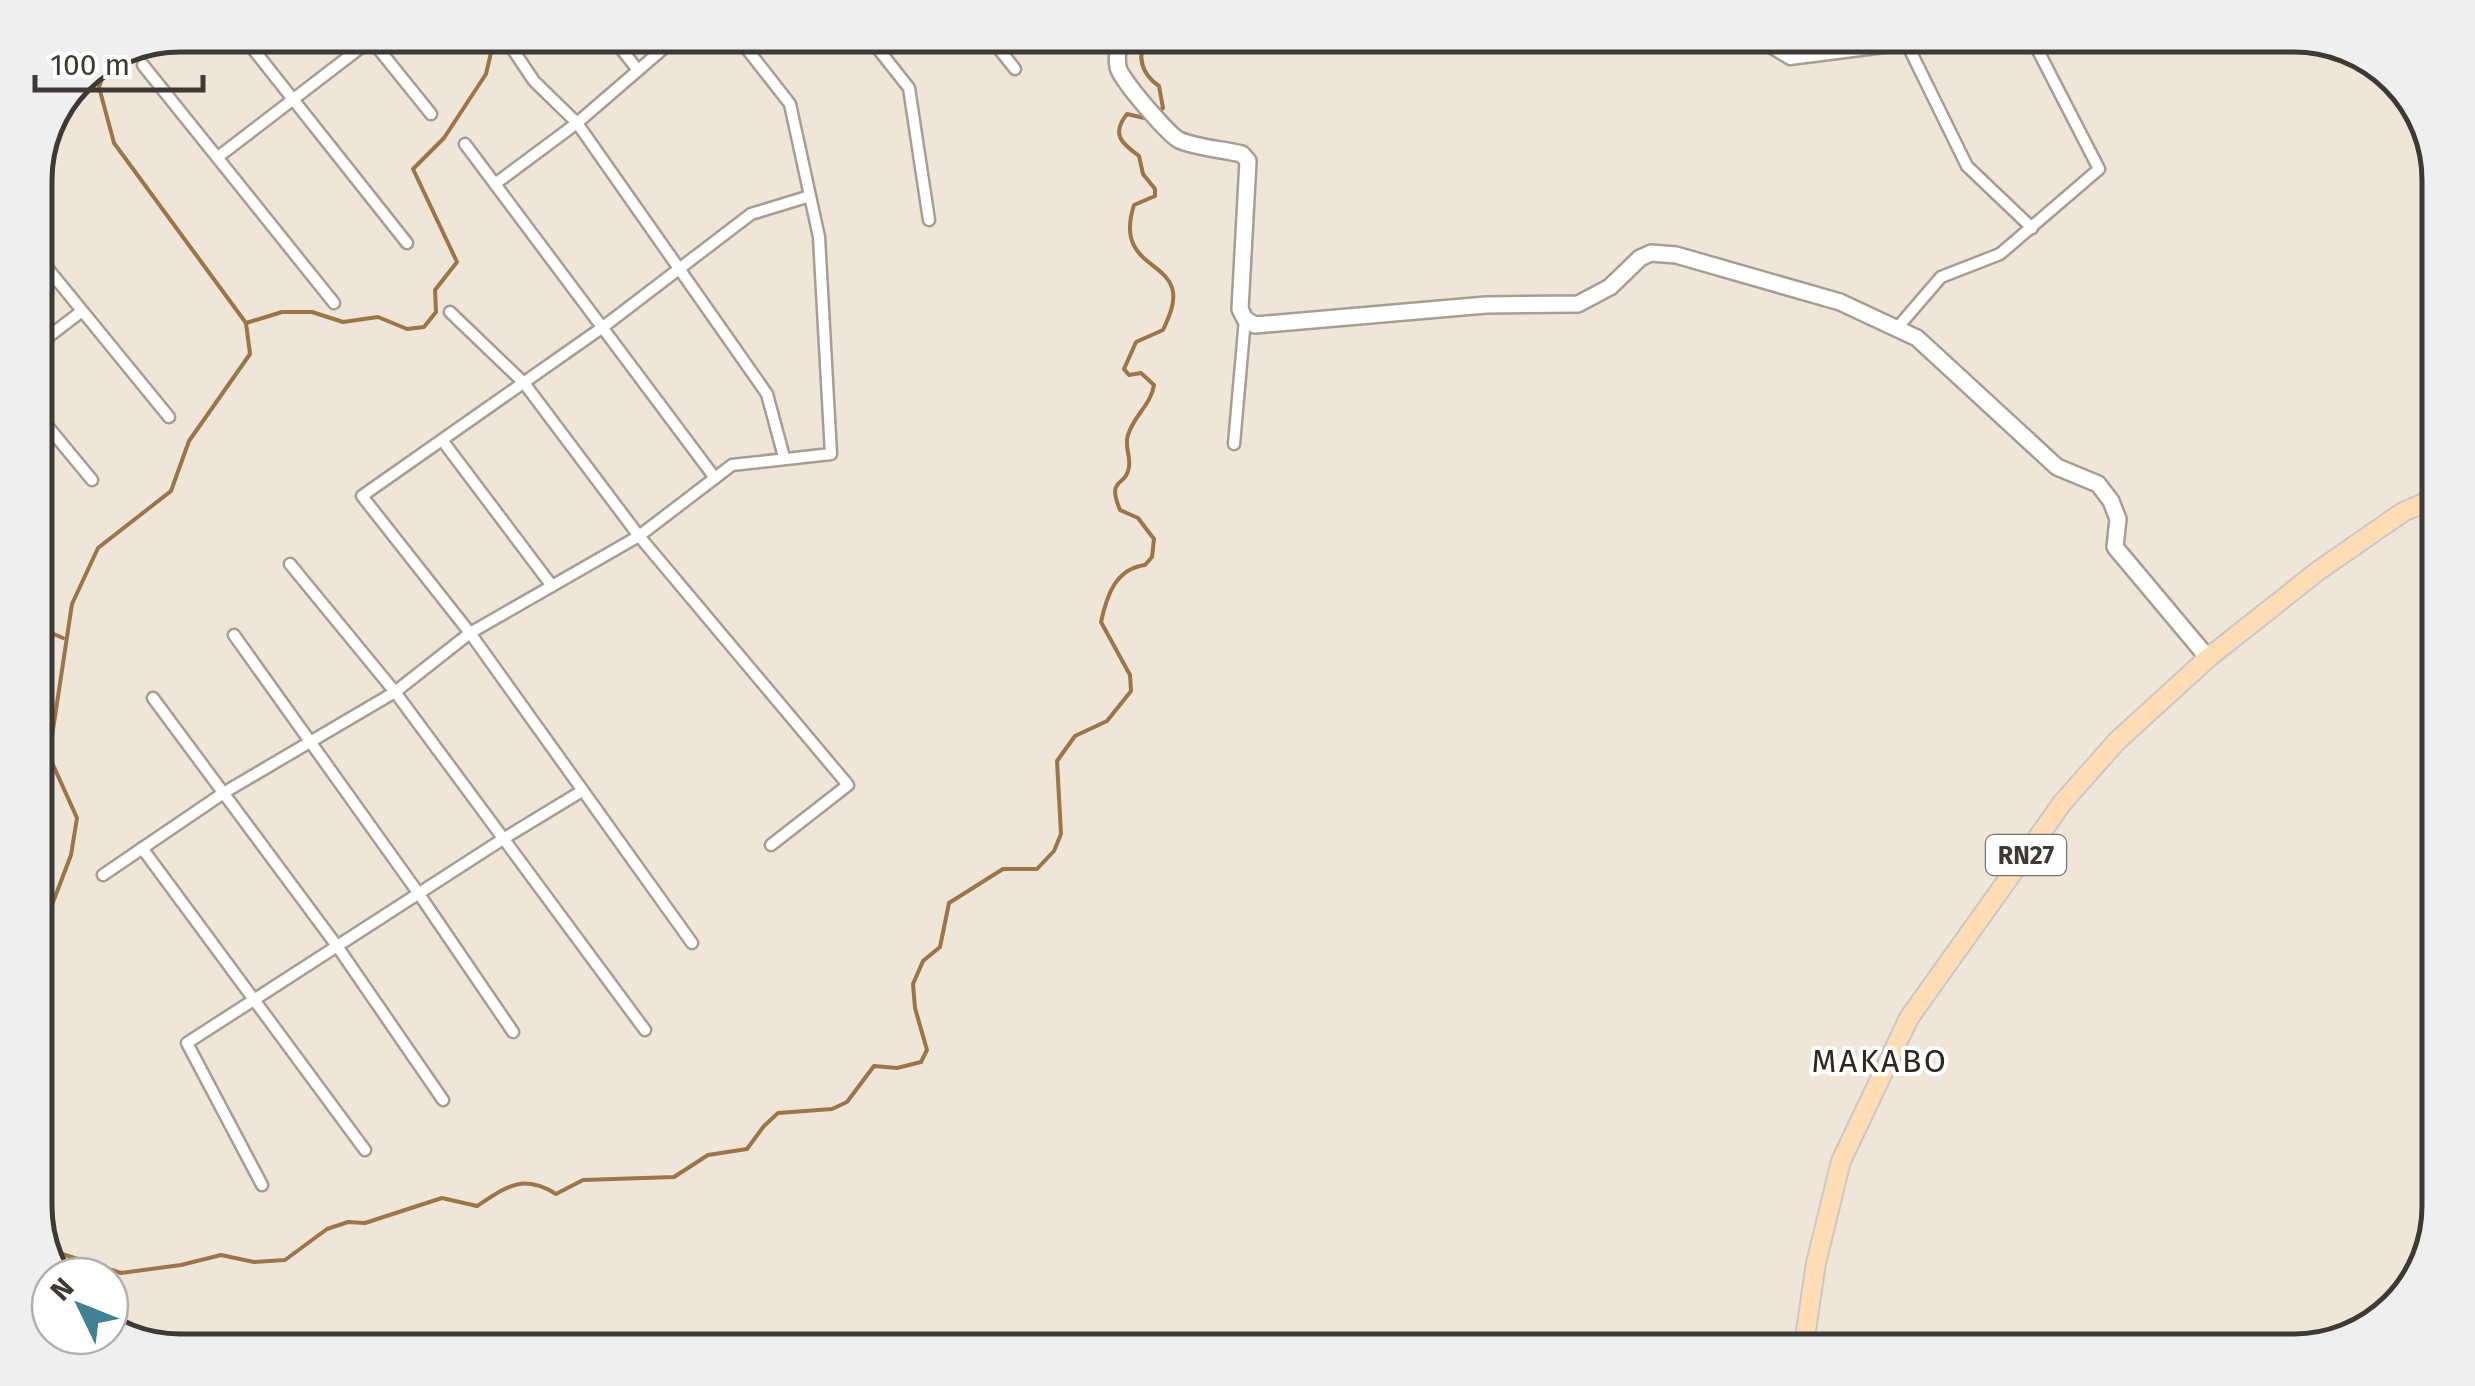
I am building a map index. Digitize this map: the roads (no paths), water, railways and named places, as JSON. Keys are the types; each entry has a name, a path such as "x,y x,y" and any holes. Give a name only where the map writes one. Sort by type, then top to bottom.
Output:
{"main road":[{"name":"RN27","path":"1806,1334 1816,1263 1840,1161 1909,1018 2062,802 2117,741 2208,658 2318,571 2403,512 2422,504"}],"street":[{"path":"256,53 406,244"},
{"path":"218,157 350,53"},
{"path":"385,53 431,114"},
{"path":"515,53 534,81 577,123 767,394 784,457"},
{"path":"624,53 638,70"},
{"path":"496,184 577,123 657,53"},
{"path":"103,875 224,792 395,692 470,633 639,536 732,465 831,454 819,237 790,104 750,53"},
{"path":"881,53 909,88 929,220"},
{"path":"1002,53 1015,69"},
{"path":"1118,53 1118,69 1130,90 1177,139 1242,154 1248,161 1240,309 1245,319 1234,444"},
{"path":"1780,53 1790,59 1837,53"},
{"path":"1911,53 1966,166 2032,228"},
{"path":"1898,327 1941,277 2000,254 2099,169 2039,53"},
{"path":"143,66 334,302"},
{"path":"465,144 715,478"},
{"path":"692,944 470,633 362,496 603,327 751,214 810,196"},
{"path":"1245,319 1255,325 1486,306 1578,304 1610,287 1640,258 1651,253 1676,254 1822,297 1917,338 2057,467 2098,484 2111,501 2118,520 2116,547 2208,658"},
{"path":"53,275 169,417"},
{"path":"53,333 82,311"},
{"path":"450,312 524,383 639,536 848,785 770,845"},
{"path":"53,433 92,480"},
{"path":"442,440 552,586"},
{"path":"290,564 395,692 645,1030"},
{"path":"234,636 513,1032"},
{"path":"153,698 337,946 443,1100"},
{"path":"262,1185 187,1043 582,791"},
{"path":"142,848 365,1150"}],"waterway":[{"path":"246,323 282,312 312,312 343,322 378,317 407,329 424,327 436,312 435,290 457,262 413,169 444,138 486,74 491,53"},
{"path":"1142,53 1144,70 1159,86 1163,108 1156,113"},
{"path":"53,730 72,604 98,548 171,491 189,441 250,354 246,323 114,143 99,87 101,80"},
{"path":"62,1254 121,1273 221,1255 254,1262 285,1260 327,1229 348,1222 365,1223 442,1198 477,1206 515,1185 534,1184 556,1194 583,1180 674,1177 708,1155 747,1149 778,1113 832,1109 847,1102 874,1066 897,1068 921,1062 927,1050 915,1008 913,984 923,961 940,947 949,903 1003,869 1037,869 1054,851 1061,834 1057,761 1075,736 1107,721 1131,691 1130,675 1101,622 1114,584 1135,567 1145,565 1152,557 1154,539 1138,518 1120,510 1115,492 1129,467 1128,435 1154,385 1141,373 1129,375 1124,369 1136,342 1163,330 1173,302 1169,281 1144,259 1131,239 1134,205 1155,196 1155,189 1143,174 1139,156 1127,147 1119,133 1127,114 1149,119"},
{"path":"53,634 63,638"},
{"path":"53,765 77,818 71,855 53,902"}],"district":[{"name":"MAKABO","path":"1880,1061"}]}
